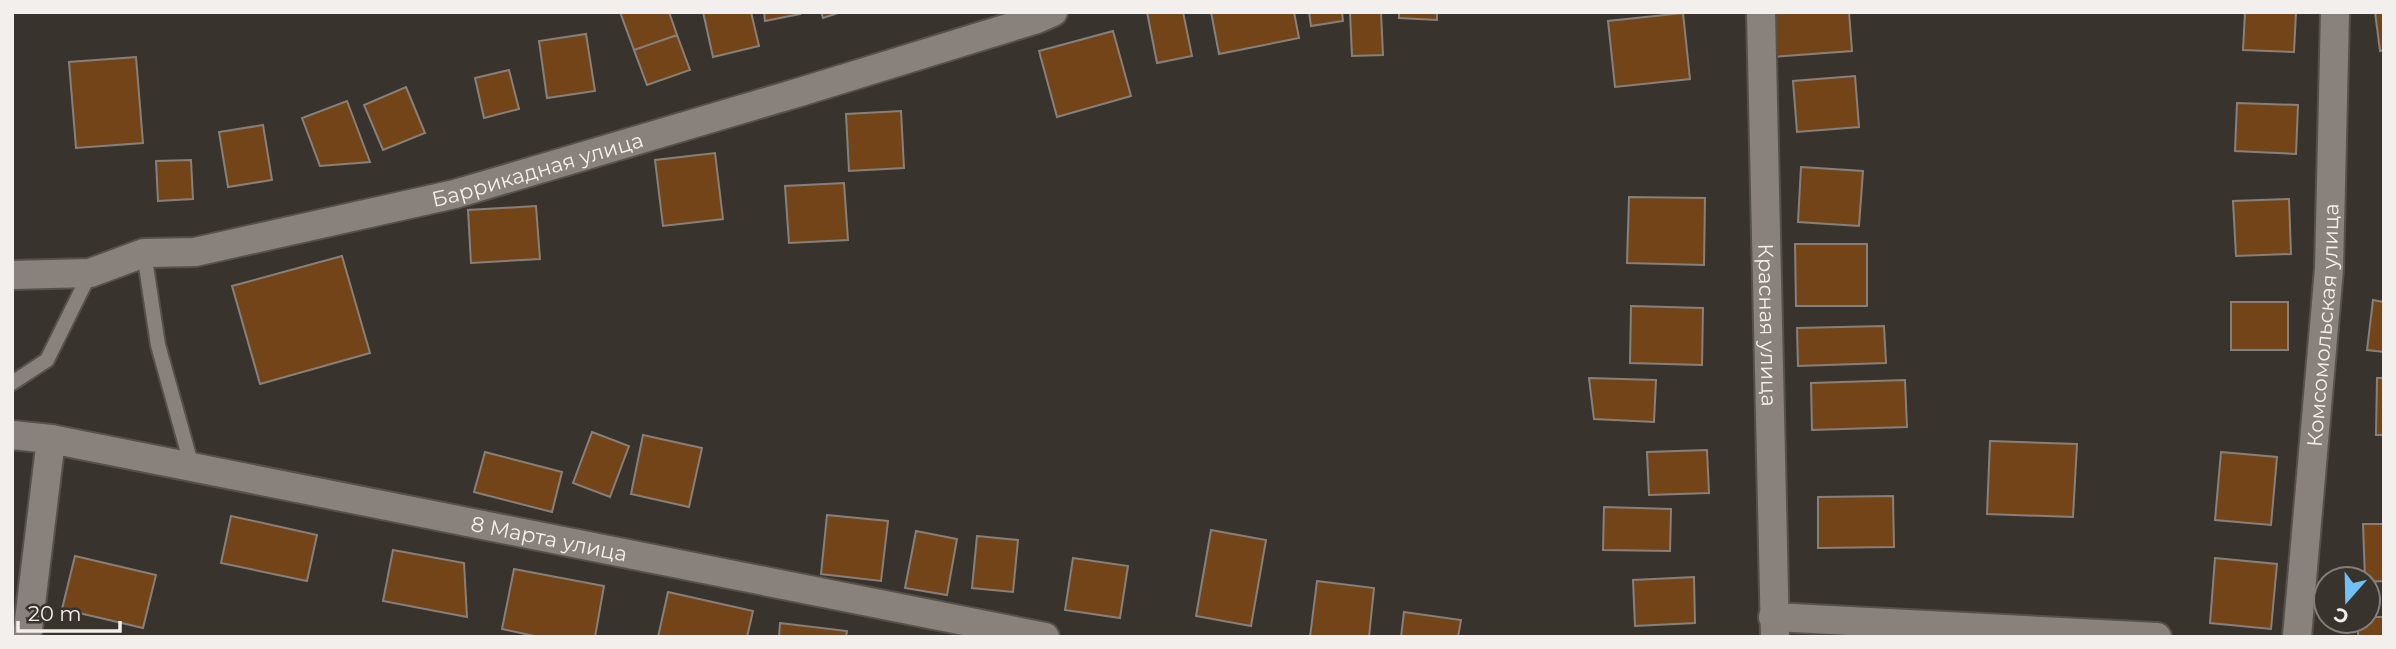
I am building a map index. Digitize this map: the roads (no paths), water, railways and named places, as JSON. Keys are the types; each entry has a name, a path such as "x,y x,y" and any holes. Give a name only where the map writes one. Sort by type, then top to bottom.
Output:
{"street":[{"name":"Красная улица","path":"1761,12 1774,627"},
{"name":"Комсомольская улица","path":"2297,637 2329,269 2335,12"},
{"name":"Баррикадная улица","path":"12,275 90,274 144,253 195,252 455,194 800,92 1041,15"},
{"name":"8 Марта улица","path":"12,435 51,439 1045,637"},
{"path":"27,637 51,439"},
{"path":"1774,627 2157,637"}],"lane":[{"path":"144,253 158,345 192,467"},
{"path":"12,383 47,360 90,274"}]}
